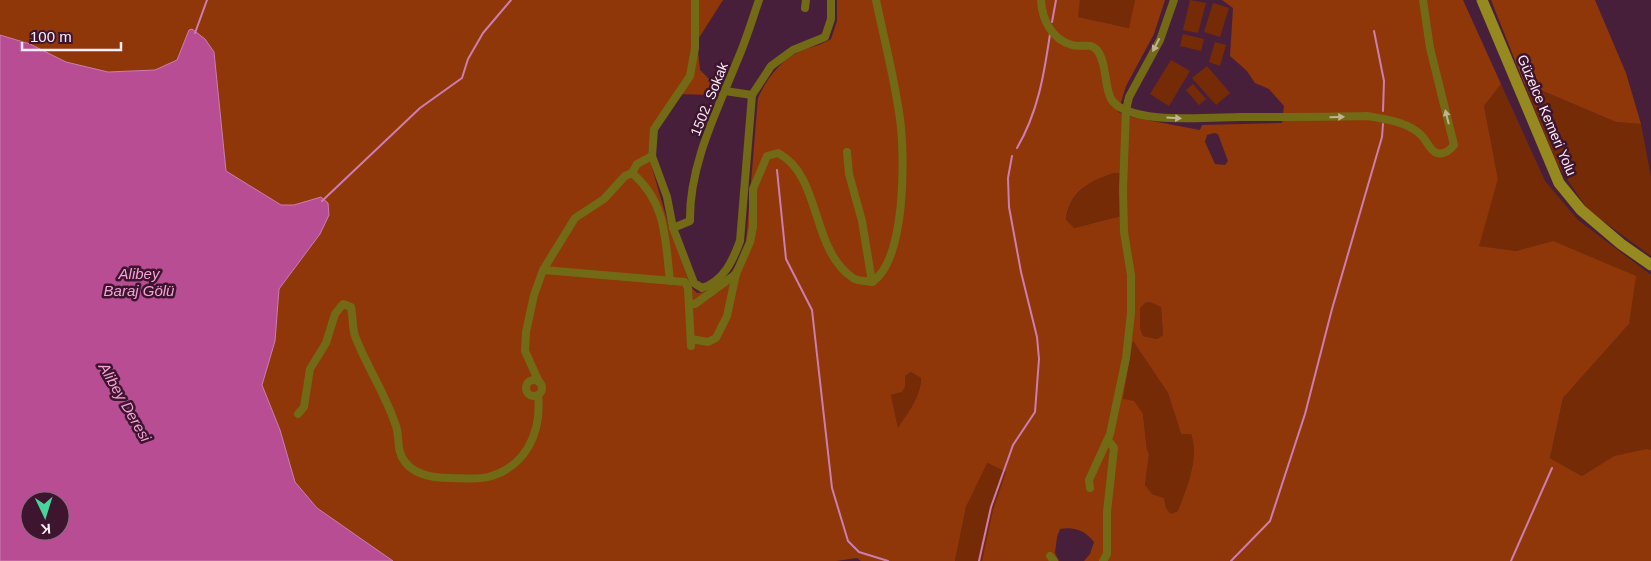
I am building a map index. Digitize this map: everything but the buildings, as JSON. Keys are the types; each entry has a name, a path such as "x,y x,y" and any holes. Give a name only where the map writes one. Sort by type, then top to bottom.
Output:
{"main road":[{"name":"Güzelce Kemeri Yolu","path":"1482,0 1559,183 1581,210 1620,244 1651,266"}],"street":[{"path":"695,0 695,48 690,76 654,128 652,156 667,197 673,228 694,283 702,288 712,285 720,278 734,258 740,241 752,96 771,66 793,50 825,37 831,19 831,0"},
{"name":"1502. Sokak","path":"673,228 690,221 690,209 701,153 709,126 725,91 759,0"},
{"path":"543,270 685,282 688,285 690,304 691,342 708,342 716,338 727,316 736,274 750,242 753,227 753,189 759,171 767,156 778,154 789,159 802,175 819,226 837,261 854,279 872,282 880,276 887,266 900,224 901,159 900,119 876,0"},
{"path":"1040,0 1045,24 1052,31 1072,45 1091,46 1098,51 1110,99 1115,106 1126,110 1174,119 1367,116 1384,118 1410,128 1421,135 1431,148 1438,153 1444,153 1454,146 1430,48 1423,0"},
{"path":"1090,488 1089,480 1108,440 1126,358 1131,313 1131,275 1124,232 1123,195 1126,110 1129,96 1160,40 1174,0"},
{"path":"725,91 752,96"},
{"path":"847,152 849,174 862,221 872,282"},
{"path":"298,414 304,408 310,368 326,343 335,314 343,304 350,307 354,334 397,428 398,448 405,463 418,472 435,478 487,477 514,464 528,450 540,411 538,395 542,389 525,351 526,332 532,304 543,270 575,218 604,199 625,176 632,173 637,164 652,156"},
{"path":"632,173 643,183 655,199 664,226 670,281"},
{"path":"690,304 695,304 736,274"},
{"path":"538,395 530,395 526,388 532,380 540,382"},
{"path":"1103,561 1107,554 1107,512 1114,448 1108,440"}],"shaded area":[{"path":"0,0 723,0 697,41 700,70 717,87 713,95 676,94 651,126 648,154 670,230 691,287 697,293 715,287 729,276 739,260 746,243 758,98 770,77 787,59 831,39 837,21 837,0 1080,0 1078,17 1129,28 1135,0 1165,0 1154,34 1126,86 1118,112 1131,117 1200,130 1202,125 1282,123 1284,106 1269,89 1255,83 1247,71 1230,56 1233,8 1222,0 1463,0 1501,84 1484,106 1498,179 1479,246 1516,251 1553,241 1636,276 1629,324 1563,398 1550,458 1582,476 1614,456 1647,449 1651,450 1651,561 1084,561 1090,554 1094,542 1083,532 1070,528 1060,529 1057,537 1055,553 1059,561 982,561 993,510 1006,472 987,463 966,507 955,561 861,561 857,558 836,561 393,561 317,508 295,482 280,430 262,385 275,341 279,289 320,234 294,205 281,205 226,171 214,52 189,30 177,60 155,70 108,72 66,62 30,44 0,35","holes":["1218,134 1228,161 1225,165 1215,164 1205,142 1207,135","1114,173 1120,173 1121,216 1074,228 1066,220 1071,202 1082,189 1096,180","1150,302 1161,307 1163,335 1157,339 1143,336 1140,328 1140,308 1145,303","1133,341 1168,393 1181,434 1191,434 1193,443 1193,463 1188,483 1178,511 1171,514 1166,508 1164,498 1152,494 1145,485 1149,454 1143,414 1134,401 1123,399","911,372 921,378 919,392 898,428 891,395 902,392 905,387 905,376"]},
{"path":"1080,0 1135,0 1130,28 1077,17"},
{"path":"1190,0 1206,3 1198,33 1183,30"},
{"path":"1491,0 1595,0 1626,73 1641,124 1616,122 1524,83"},
{"path":"1213,3 1229,8 1220,37 1204,32"},
{"path":"1183,34 1204,39 1201,51 1180,46"},
{"path":"1215,42 1226,45 1220,66 1209,62"},
{"path":"1171,60 1190,71 1169,106 1150,94"},
{"path":"1207,66 1230,93 1216,105 1192,78"},
{"path":"1524,83 1616,122 1641,124 1651,177 1651,256 1588,210 1557,164"},
{"path":"1193,84 1206,99 1199,105 1186,90"},
{"path":"1501,84 1545,181 1578,220 1651,275 1651,450 1614,456 1582,476 1550,458 1563,398 1629,324 1553,241 1516,251 1478,246 1498,179 1484,106"},
{"path":"1114,173 1121,173 1121,216 1073,228 1066,221 1071,202 1076,195 1089,184"},
{"path":"1151,302 1161,307 1163,335 1157,339 1143,336 1140,328 1140,307 1145,303"},
{"path":"1133,341 1168,393 1181,434 1191,434 1193,443 1193,463 1188,483 1178,511 1171,514 1166,508 1164,498 1152,494 1145,485 1149,454 1143,414 1123,399"},
{"path":"911,372 921,378 919,392 898,428 891,395 902,392 905,387 905,376"},
{"path":"986,463 1006,472 993,510 982,561 955,561 966,507"}],"water":[{"name":"Alibey Baraj Gölü","path":"192,29 205,39 214,52 226,171 281,205 294,205 321,197 328,203 329,215 320,234 279,289 275,341 262,385 280,430 295,482 317,508 393,561 0,561 0,35 30,44 66,62 108,72 155,70 177,60 189,30"}],"waterway":[{"path":"195,33 207,0"},
{"path":"322,201 420,108 462,78 468,59 483,33 511,0"},
{"path":"1052,22 1056,0"},
{"path":"1374,31 1384,81 1383,111"},
{"path":"1017,148 1035,107 1050,34"},
{"path":"1231,561 1270,521 1305,414 1332,309 1382,137 1383,124"},
{"path":"979,561 991,507 1013,445 1035,412 1039,359 1037,337 1021,272 1009,207 1008,178 1012,156"},
{"path":"777,170 786,259 812,310 832,488 848,541 859,552 888,561"},
{"path":"1511,561 1552,468"}],"water label":[{"name":"Alibey Deresi","path":"125,402"}]}
